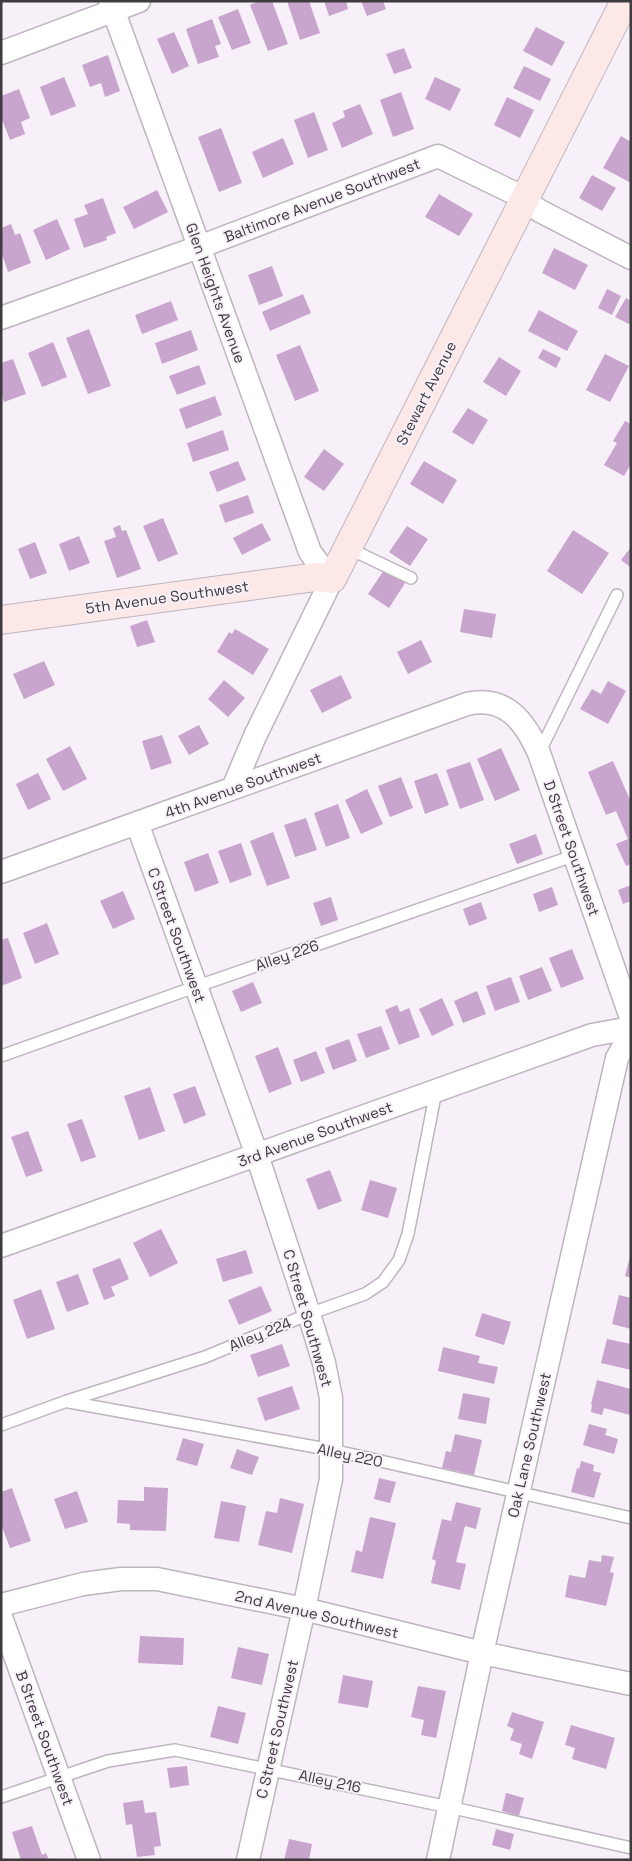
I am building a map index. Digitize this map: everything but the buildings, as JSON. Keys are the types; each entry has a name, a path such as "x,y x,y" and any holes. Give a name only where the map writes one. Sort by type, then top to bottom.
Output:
{"street":[{"path":"1,53 112,6 140,1"},
{"name":"Stewart Avenue","path":"233,788 255,736 332,579 625,1"},
{"name":"Glen Heights Avenue","path":"112,6 310,552 332,579"},
{"name":"Baltimore Avenue Southwest","path":"1,318 199,247 438,156 512,192 540,211 631,258"},
{"name":"5th Avenue Southwest","path":"1,620 316,577 332,579"},
{"name":"4th Avenue Southwest","path":"1,872 459,707 477,702 485,702"},
{"name":"D Street Southwest","path":"485,702 495,704 516,715 530,733 539,753 631,1018"},
{"name":"C Street Southwest","path":"137,823 257,1155 324,1363 331,1398 331,1479 248,1860"},
{"name":"3rd Avenue Southwest","path":"1,1246 592,1035 631,1028"},
{"name":"Oak Lane Southwest","path":"438,1860 482,1653 617,1058 631,1034"},
{"name":"2nd Avenue Southwest","path":"1,1605 83,1584 130,1579 157,1579 304,1609 482,1653 631,1684"},
{"name":"B Street Southwest","path":"1,1617 89,1860"}],"lane":[{"path":"348,548 411,578"},
{"path":"539,753 617,595"},
{"name":"Alley 226","path":"1,1056 195,986 574,856"},
{"name":"Alley 224","path":"1,1425 67,1401 205,1357 309,1314 365,1294 383,1282 399,1260 408,1234 436,1091"},
{"name":"Alley 220","path":"67,1401 332,1450 631,1518"},
{"name":"Alley 216","path":"1,1797 108,1761 175,1750 268,1768 631,1848"}]}
